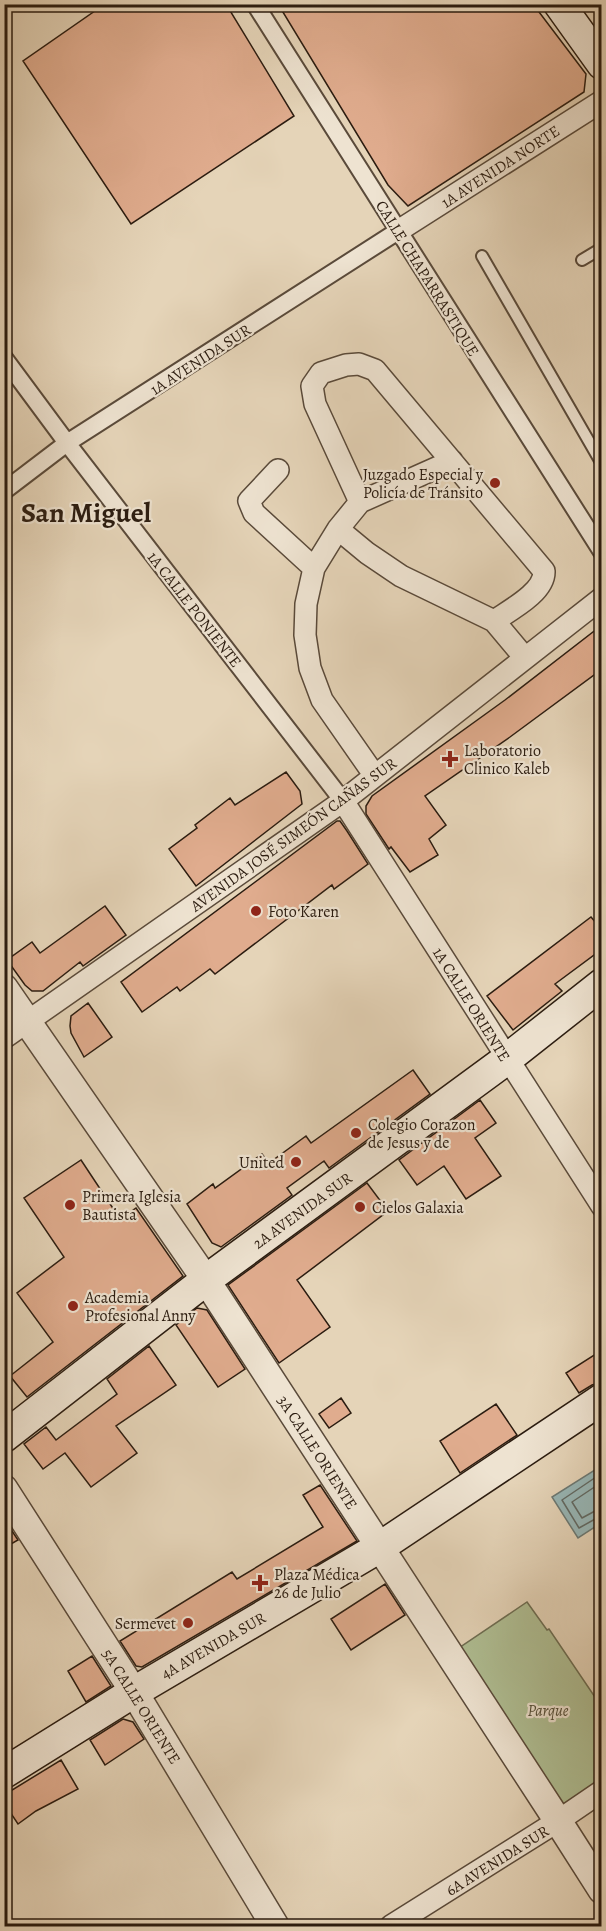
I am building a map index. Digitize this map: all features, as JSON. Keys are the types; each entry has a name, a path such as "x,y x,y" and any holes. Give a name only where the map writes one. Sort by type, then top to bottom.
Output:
{"main road":[{"path":"559,4 602,64"},
{"name":"2A AVENIDA SUR","path":"4,1437 206,1280 507,1059 602,984"},
{"name":"4A AVENIDA SUR","path":"4,1773 134,1692 380,1547 602,1399"}],"street":[{"name":"CALLE CHAPARRASTIQUE","path":"255,4 602,552"},
{"name":"1A AVENIDA NORTE","path":"398,231 602,100"},
{"name":"1A AVENIDA SUR","path":"4,491 67,443 398,231"},
{"name":"1A CALLE PONIENTE","path":"4,358 344,801"},
{"path":"360,502 315,404 312,386 321,373 346,365 359,364 375,370 544,571 540,588 494,621"},
{"path":"375,776 322,700 310,668 305,635 306,604 314,568 338,529 360,502 452,461"},
{"path":"278,470 249,501 250,507 314,568"},
{"path":"338,529 401,576 494,621 525,658"},
{"name":"AVENIDA JOSÉ SIMEÓN CAÑAS SUR","path":"4,1038 344,801 602,598"},
{"name":"1A CALLE ORIENTE","path":"344,801 602,1206"},
{"name":"3A CALLE ORIENTE","path":"4,988 206,1280 602,1890"},
{"name":"5A CALLE ORIENTE","path":"4,1489 134,1692 275,1926"},
{"name":"6A AVENIDA SUR","path":"391,1926 602,1791"}],"lane":[{"path":"582,260 602,248"},
{"path":"482,256 602,465"}],"green space":[{"name":"Parque","path":"527,1602 547,1630 549,1629 601,1706 601,1791 566,1816 450,1654"}],"water":[{"path":"601,1466 601,1523 578,1538 552,1497"}],"building":[{"path":"105,4 226,4 294,116 131,224 23,61"},
{"path":"278,4 533,4 586,74 584,92 408,206 388,185"},
{"path":"602,625 602,669 425,796 446,825 429,839 438,855 410,872 391,847 389,849 366,814 366,806 372,796 505,700"},
{"path":"286,772 300,791 302,804 196,886 169,849 197,828 195,825 230,798 235,805"},
{"path":"340,821 368,864 334,889 332,885 215,974 210,969 180,991 177,987 142,1012 121,982"},
{"path":"105,906 126,935 83,966 80,962 43,991 32,991 25,985 7,960 32,942 40,953"},
{"path":"591,917 602,930 602,949 555,984 562,991 513,1030 487,996"},
{"path":"88,1003 112,1037 84,1057 71,1033 70,1026 71,1016"},
{"path":"413,1070 430,1094 329,1168 324,1161 287,1188 292,1195 221,1247 212,1243 187,1204 213,1184 215,1188 262,1154 269,1163 306,1136 311,1143"},
{"path":"480,1100 496,1123 475,1138 501,1176 466,1199 444,1166 417,1185 399,1160"},
{"path":"81,1160 120,1219 136,1208 183,1276 27,1397 10,1376 53,1342 17,1293 64,1257 24,1198"},
{"path":"367,1183 388,1211 297,1280 330,1327 279,1363 228,1285"},
{"path":"197,1308 207,1310 245,1369 218,1387 176,1325"},
{"path":"149,1346 176,1385 116,1426 137,1453 91,1487 65,1453 43,1469 24,1444 46,1427 56,1440 117,1394 107,1379"},
{"path":"602,1350 602,1382 579,1393 566,1373"},
{"path":"341,1398 351,1413 329,1428 319,1414"},
{"path":"496,1404 517,1435 460,1473 440,1441"},
{"path":"320,1485 357,1541 142,1667 136,1666 120,1641 232,1572 237,1579 323,1527 303,1495"},
{"path":"4,1519 18,1540 4,1548"},
{"path":"385,1584 405,1615 351,1650 331,1619"},
{"path":"92,1656 111,1686 86,1702 68,1671"},
{"path":"123,1719 133,1722 144,1739 105,1765 90,1740"},
{"path":"61,1760 78,1789 36,1811 18,1824 4,1803 4,1795"}],"place":[{"name":"Juzgado Especial y Policía de Tránsito","path":"495,483"},
{"name":"Laboratorio Clinico Kaleb","path":"450,759"},
{"name":"Foto Karen","path":"256,911"},
{"name":"Colegio Corazon de Jesus y de","path":"356,1133"},
{"name":"United","path":"296,1162"},
{"name":"Primera Iglesia Bautista","path":"70,1205"},
{"name":"Cielos Galaxia","path":"360,1207"},
{"name":"Academia Profesional Anny","path":"73,1306"},
{"name":"Plaza Médica 26 de Julio","path":"260,1583"},
{"name":"Sermevet","path":"188,1623"}],"district":[{"name":"San Miguel","path":"86,512"}]}
